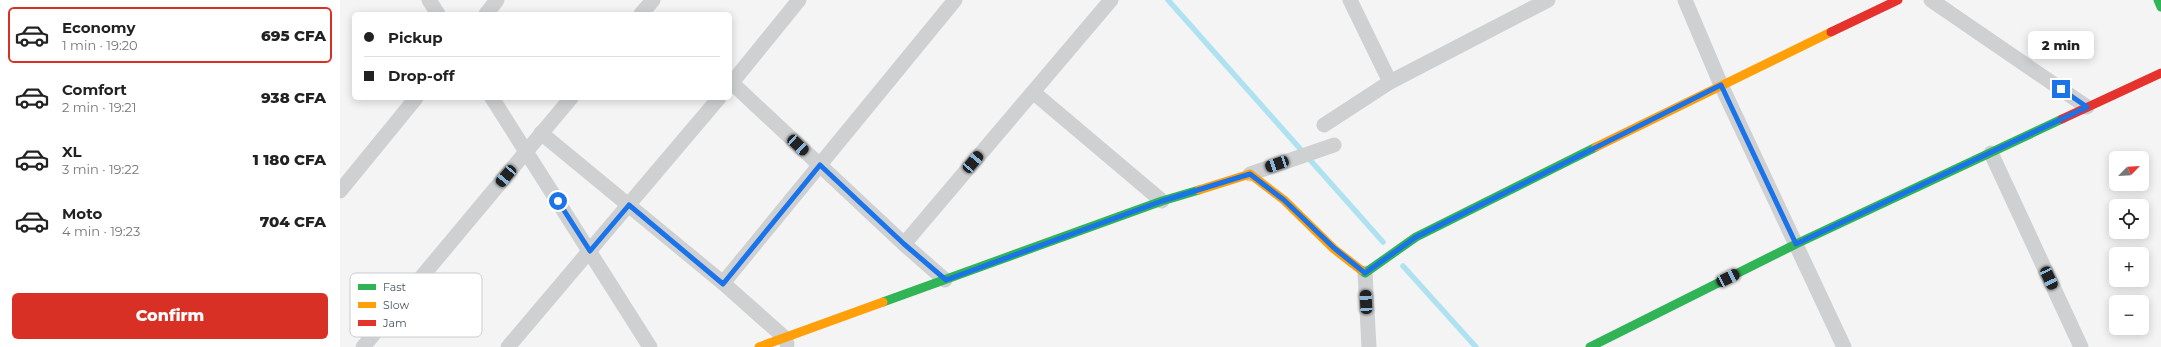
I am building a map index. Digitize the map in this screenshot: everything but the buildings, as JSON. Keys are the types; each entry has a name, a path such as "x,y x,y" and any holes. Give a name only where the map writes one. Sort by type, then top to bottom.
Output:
{"street":[{"path":"429,0 437,12"},
{"path":"488,12 497,0"},
{"path":"643,12 653,0"},
{"path":"732,83 799,0"},
{"path":"723,284 955,0"},
{"path":"904,244 1111,0"},
{"path":"1350,0 1390,82"},
{"path":"1324,125 1390,82 1548,0"},
{"path":"1685,0 1721,85 1844,347"},
{"path":"1365,273 1416,237 1721,85 1898,0"},
{"path":"1930,0 2087,107"},
{"path":"2158,0 2161,7"},
{"path":"1590,347 1796,244 2161,73"},
{"path":"732,85 904,244 946,280"},
{"path":"1033,92 1162,201"},
{"path":"340,191 414,100"},
{"path":"493,100 650,347"},
{"path":"425,273 569,100"},
{"path":"508,347 717,100"},
{"path":"541,133 723,284 786,343"},
{"path":"758,347 786,343 946,280 1162,201 1334,146"},
{"path":"1991,153 2081,347"},
{"path":"1250,174 1284,200 1334,248 1365,273 1369,347"},
{"path":"363,347 371,337"}],"waterway":[{"path":"1168,0 1383,242"},
{"path":"1403,266 1476,347"}],"traffic: fast":[{"path":"2158,0 2161,7"},
{"path":"1590,347 1796,244 2062,119"},
{"path":"1361,270 1365,273 1416,237 1596,147"},
{"path":"883,302 1162,201 1199,190"}],"traffic: slow":[{"path":"1596,147 1831,32"},
{"path":"1199,190 1250,174 1284,200 1334,249 1361,270"},
{"path":"759,347 883,302"}],"traffic: jam":[{"path":"1831,32 1898,0"},
{"path":"2062,119 2161,73"}],"route":[{"path":"558,201 590,251 629,205 723,284 820,165 904,244 946,280 1162,201 1250,174 1284,200 1334,248 1365,273 1416,237 1721,85 1796,244 2087,107 2061,89"}]}
